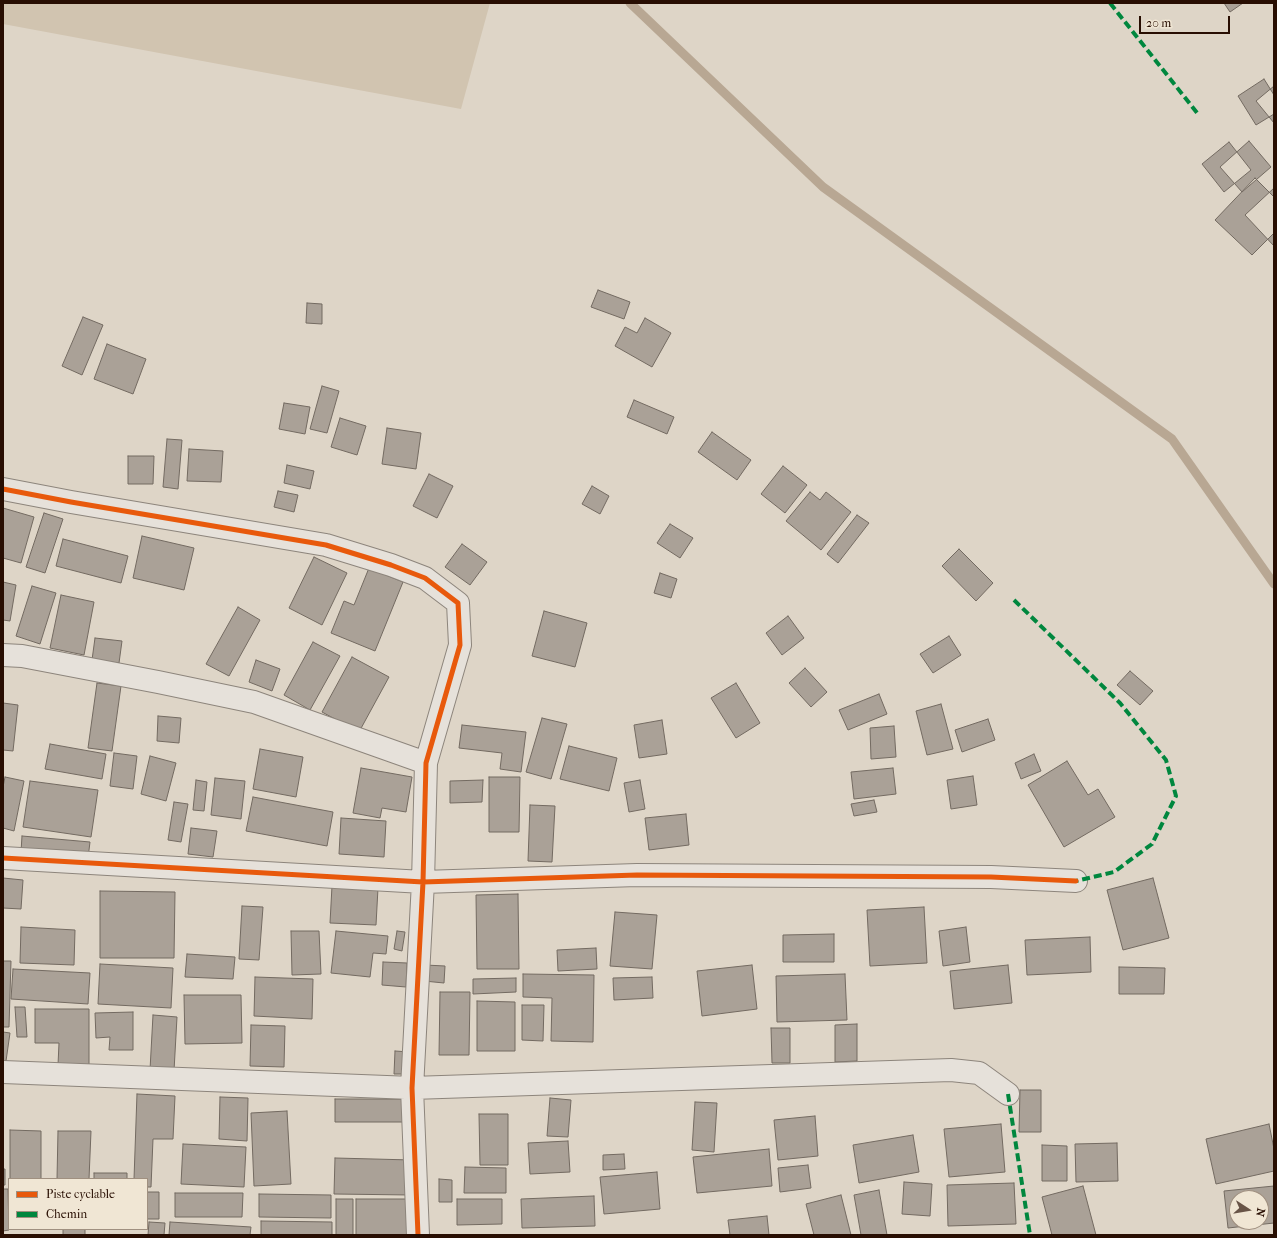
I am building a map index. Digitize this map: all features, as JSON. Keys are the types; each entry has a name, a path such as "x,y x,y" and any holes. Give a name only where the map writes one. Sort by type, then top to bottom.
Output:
{"street":[{"path":"3,489 326,545 391,565 426,578 458,603 460,645 426,763 423,882 412,1088 418,1235"},
{"path":"3,655 22,656 254,702 426,763"},
{"path":"3,858 423,882 637,875 991,877 1076,881"},
{"path":"3,1072 412,1088 951,1070 979,1073 1008,1094"}],"shaded area":[{"path":"3,3 490,3 461,109 3,24"}],"building":[{"path":"1224,3 1243,3 1230,12"},
{"path":"1264,79 1274,95 1274,114 1256,125 1238,96"},
{"path":"1274,86 1274,123 1256,101"},
{"path":"1249,141 1271,167 1242,192 1220,167"},
{"path":"1229,142 1251,170 1224,192 1202,164"},
{"path":"1255,178 1274,197 1274,233 1252,255 1215,220"},
{"path":"1274,188 1274,246 1245,215"},
{"path":"598,290 630,302 624,319 591,307"},
{"path":"307,303 322,304 322,324 306,323"},
{"path":"83,317 103,325 82,375 62,366"},
{"path":"645,318 671,333 652,367 615,346 625,327 637,333"},
{"path":"107,344 146,359 133,394 94,379"},
{"path":"322,386 339,391 327,433 310,429"},
{"path":"634,400 674,417 667,434 627,417"},
{"path":"284,403 310,407 305,434 279,429"},
{"path":"340,418 366,426 357,455 331,447"},
{"path":"387,428 421,433 416,469 382,464"},
{"path":"712,432 751,460 737,480 698,452"},
{"path":"167,439 182,440 178,489 163,487"},
{"path":"189,449 223,451 221,482 187,481"},
{"path":"128,456 154,456 153,484 128,484"},
{"path":"287,465 314,471 310,489 284,483"},
{"path":"783,466 807,485 785,513 761,494"},
{"path":"429,474 453,486 437,518 413,506"},
{"path":"592,486 609,496 600,514 582,504"},
{"path":"278,491 298,495 294,512 274,507"},
{"path":"810,492 820,500 826,492 851,512 821,550 786,521"},
{"path":"3,508 34,517 21,563 3,558"},
{"path":"44,513 63,519 45,573 26,567"},
{"path":"857,515 869,523 838,563 827,554"},
{"path":"670,524 693,538 680,558 657,543"},
{"path":"142,536 194,548 184,590 133,578"},
{"path":"63,539 128,556 121,583 56,566"},
{"path":"462,544 487,562 470,585 445,567"},
{"path":"959,549 993,583 976,601 942,566"},
{"path":"314,557 347,573 322,625 289,608"},
{"path":"369,568 403,582 375,651 331,633 344,601 354,605"},
{"path":"660,573 677,579 671,598 654,593"},
{"path":"3,582 16,585 10,621 3,620"},
{"path":"32,586 56,593 40,644 16,636"},
{"path":"61,595 94,602 84,655 50,648"},
{"path":"238,607 260,620 229,676 206,664"},
{"path":"544,611 587,623 575,667 532,656"},
{"path":"788,616 804,638 782,655 766,633"},
{"path":"949,636 961,655 933,673 920,654"},
{"path":"95,638 122,641 119,663 92,660"},
{"path":"313,642 340,656 310,710 284,695"},
{"path":"352,657 389,677 359,732 322,712"},
{"path":"256,660 280,669 272,691 249,682"},
{"path":"805,668 827,692 811,707 789,683"},
{"path":"1130,671 1153,691 1140,705 1117,685"},
{"path":"97,683 121,686 112,751 88,748"},
{"path":"736,683 760,723 736,738 711,698"},
{"path":"879,694 887,714 848,730 839,710"},
{"path":"3,703 18,705 13,751 3,750"},
{"path":"941,704 953,749 927,755 916,711"},
{"path":"158,716 181,718 179,743 157,741"},
{"path":"542,718 567,724 551,779 526,772"},
{"path":"988,719 995,740 962,752 955,730"},
{"path":"662,720 667,754 639,758 634,725"},
{"path":"462,725 526,732 521,772 500,769 502,753 459,748"},
{"path":"894,726 896,757 871,759 870,728"},
{"path":"50,744 106,754 102,779 45,769"},
{"path":"569,746 617,758 609,791 560,779"},
{"path":"260,749 303,757 296,797 253,789"},
{"path":"114,753 137,756 133,789 110,786"},
{"path":"1034,754 1041,771 1021,779 1015,763"},
{"path":"150,756 176,763 166,801 141,794"},
{"path":"1067,761 1088,795 1098,789 1115,817 1064,847 1028,785"},
{"path":"361,768 412,777 406,812 382,808 380,818 353,813"},
{"path":"893,768 896,794 854,799 851,772"},
{"path":"973,776 977,805 951,809 947,780"},
{"path":"5,777 24,781 14,831 3,828 3,787"},
{"path":"489,777 520,777 519,832 489,832"},
{"path":"215,778 245,781 241,819 211,815"},
{"path":"196,780 207,782 204,811 193,810"},
{"path":"483,780 482,802 450,803 450,781"},
{"path":"640,780 645,809 629,812 624,783"},
{"path":"30,781 98,790 91,837 23,827"},
{"path":"253,797 333,812 327,846 246,831"},
{"path":"874,800 877,812 854,816 851,804"},
{"path":"174,802 188,804 181,842 168,840"},
{"path":"530,805 555,806 552,862 528,861"},
{"path":"686,814 689,845 649,850 645,818"},
{"path":"341,818 386,821 384,857 339,854"},
{"path":"191,828 217,831 213,857 188,854"},
{"path":"22,836 90,842 88,858 21,852"},
{"path":"3,878 23,880 21,909 3,908"},
{"path":"1153,878 1169,938 1123,950 1107,890"},
{"path":"332,886 378,888 376,925 330,923"},
{"path":"100,891 175,892 174,958 100,958"},
{"path":"518,894 519,969 477,969 476,895"},
{"path":"242,906 263,907 259,960 239,959"},
{"path":"924,907 927,963 870,966 867,910"},
{"path":"615,912 657,915 652,969 610,966"},
{"path":"21,927 75,930 74,965 20,963"},
{"path":"966,927 970,962 943,966 939,931"},
{"path":"291,931 319,931 321,974 292,975"},
{"path":"336,931 388,936 386,954 373,953 370,977 331,973"},
{"path":"397,931 405,932 402,951 394,949"},
{"path":"834,934 834,962 783,962 783,935"},
{"path":"1090,937 1091,972 1027,975 1025,940"},
{"path":"596,948 597,969 558,971 557,950"},
{"path":"187,954 235,957 233,979 185,977"},
{"path":"3,961 11,961 9,1027 3,1027"},
{"path":"383,962 407,963 406,987 382,985"},
{"path":"100,964 173,968 171,1008 98,1004"},
{"path":"425,965 445,966 444,983 424,981"},
{"path":"752,965 757,1009 702,1016 697,971"},
{"path":"1008,965 1012,1003 954,1009 950,971"},
{"path":"1119,967 1165,968 1164,994 1119,994"},
{"path":"13,969 90,973 88,1004 11,999"},
{"path":"523,974 594,975 593,1042 551,1041 552,998 523,997"},
{"path":"845,974 847,1020 777,1022 776,976"},
{"path":"255,977 313,979 312,1019 254,1016"},
{"path":"652,977 653,998 614,1000 613,978"},
{"path":"516,978 516,992 473,994 473,979"},
{"path":"440,992 470,992 469,1055 439,1055"},
{"path":"184,995 241,995 242,1043 185,1044"},
{"path":"477,1001 515,1002 515,1051 477,1051"},
{"path":"522,1005 544,1005 543,1041 522,1040"},
{"path":"15,1007 25,1007 27,1037 17,1037"},
{"path":"35,1009 89,1009 89,1065 58,1065 59,1043 35,1043"},
{"path":"133,1012 133,1050 109,1050 110,1037 96,1038 95,1013"},
{"path":"153,1015 177,1017 174,1071 150,1070"},
{"path":"857,1024 857,1061 835,1062 835,1025"},
{"path":"251,1025 285,1026 284,1067 250,1066"},
{"path":"771,1028 790,1028 790,1063 772,1063"},
{"path":"3,1032 10,1033 6,1061 3,1060"},
{"path":"395,1051 410,1052 410,1074 394,1074"},
{"path":"1020,1090 1041,1090 1041,1132 1019,1132"},
{"path":"137,1094 175,1096 173,1139 153,1139 151,1187 148,1187 148,1178 134,1178"},
{"path":"220,1097 248,1098 247,1141 219,1139"},
{"path":"550,1098 571,1100 568,1137 547,1136"},
{"path":"335,1099 407,1099 407,1122 335,1122"},
{"path":"695,1102 717,1103 714,1152 692,1150"},
{"path":"287,1111 291,1184 254,1186 251,1113"},
{"path":"479,1114 508,1114 508,1165 480,1165"},
{"path":"815,1116 818,1156 778,1160 774,1120"},
{"path":"1001,1124 1005,1172 949,1177 944,1129"},
{"path":"1269,1124 1274,1149 1274,1171 1216,1184 1206,1139"},
{"path":"10,1130 41,1131 41,1178 10,1178"},
{"path":"58,1131 91,1131 89,1178 57,1178"},
{"path":"913,1135 919,1172 859,1183 853,1145"},
{"path":"568,1141 570,1172 530,1174 528,1143"},
{"path":"1117,1143 1118,1181 1076,1182 1075,1144"},
{"path":"183,1144 246,1147 244,1187 181,1184"},
{"path":"1042,1145 1067,1146 1067,1181 1042,1181"},
{"path":"769,1149 772,1186 697,1193 693,1157"},
{"path":"624,1154 625,1169 603,1170 603,1155"},
{"path":"335,1158 412,1160 411,1195 334,1194"},
{"path":"808,1165 811,1188 780,1192 778,1168"},
{"path":"465,1167 506,1168 506,1193 464,1193"},
{"path":"3,1169 5,1169 5,1185 3,1185"},
{"path":"657,1172 660,1209 604,1214 600,1177"},
{"path":"94,1173 127,1173 127,1178 94,1178"},
{"path":"439,1179 452,1180 452,1202 439,1202"},
{"path":"904,1182 932,1184 930,1216 902,1214"},
{"path":"1014,1183 1016,1224 948,1226 947,1185"},
{"path":"1083,1186 1096,1235 1052,1235 1042,1197"},
{"path":"1274,1186 1274,1223 1269,1224 1269,1190 1234,1190"},
{"path":"3,1189 8,1189 9,1230 3,1231"},
{"path":"879,1190 887,1235 861,1235 854,1195"},
{"path":"1229,1190 1229,1228 1224,1191"},
{"path":"148,1192 159,1192 159,1219 148,1219"},
{"path":"175,1193 243,1193 242,1217 175,1217"},
{"path":"259,1194 331,1195 331,1218 259,1217"},
{"path":"841,1195 851,1235 814,1235 806,1204"},
{"path":"594,1196 595,1226 522,1228 521,1199"},
{"path":"336,1199 353,1199 353,1235 336,1235"},
{"path":"356,1199 408,1199 408,1235 356,1235"},
{"path":"457,1199 502,1199 502,1224 457,1225"},
{"path":"767,1216 769,1235 730,1235 728,1220"},
{"path":"261,1221 332,1222 332,1235 261,1235"},
{"path":"149,1222 165,1223 164,1235 148,1235"},
{"path":"170,1222 251,1227 250,1235 169,1235"},
{"path":"63,1230 85,1230 85,1235 63,1235"}],"waterway":[{"path":"630,3 823,187 1172,439 1274,584"}],"marked path":[{"path":"1110,3 1198,114"},
{"path":"1014,600 1120,703 1166,760 1176,796 1152,844 1114,872 1076,881"},
{"path":"1008,1094 1030,1235"}],"cycle path":[{"path":"3,489 326,545 391,565 425,578 458,603 460,645 426,763 423,882 412,1088 418,1235"},
{"path":"3,858 423,882 637,875 991,877 1076,881"}]}
